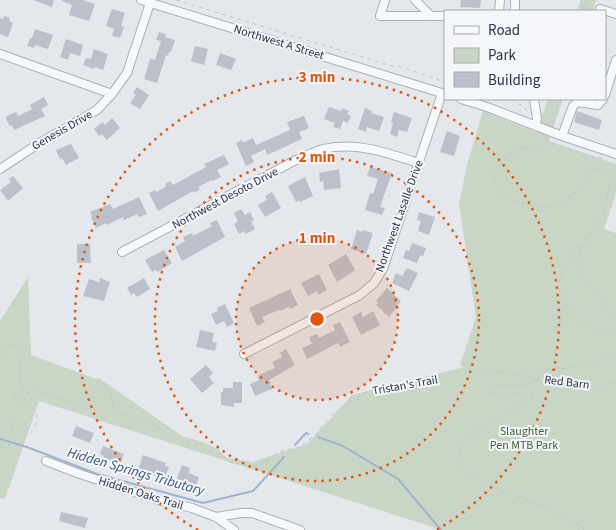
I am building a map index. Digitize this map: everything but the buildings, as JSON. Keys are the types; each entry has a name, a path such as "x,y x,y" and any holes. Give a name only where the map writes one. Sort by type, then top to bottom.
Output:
{"street":[{"name":"Northwest A Street","path":"141,0 443,93"},
{"path":"385,0 380,16 444,16"},
{"path":"415,0 431,16"},
{"name":"Genesis Drive","path":"0,169 41,142 97,110 112,94 127,73 150,3"},
{"path":"0,54 112,94"},
{"path":"606,91 616,60"},
{"name":"Northwest Lasalle Drive","path":"244,354 360,295 374,283 383,269 443,93"},
{"path":"464,100 616,154"},
{"path":"534,100 538,118 536,126"},
{"path":"562,136 573,106 578,102 598,105 602,100"},
{"name":"Northwest Desoto Drive","path":"122,252 294,161 323,149 348,147 370,149 418,163"},
{"name":"Hidden Oaks Trail","path":"46,461 80,474 192,508 216,517 234,530"},
{"path":"216,517 252,513 300,530"}],"path":[{"path":"176,0 392,66 398,66 444,82"},
{"path":"514,100 524,107 530,116"},
{"path":"553,124 554,110 560,100"},
{"path":"607,158 594,157 548,142 545,139 542,146 534,149 521,147 501,163 495,178 498,186 510,200 523,206 545,206 556,205 583,186 594,169 602,169 609,173 611,178 604,214 562,272 558,285 570,314 579,322 594,331 616,335"},
{"path":"583,244 579,257 582,264 581,276 608,310 616,316"},
{"path":"0,356 11,345 16,344 22,347 21,381 28,393 26,400 20,397 18,393 14,395 21,404 35,412 36,422 34,430 27,433 14,421 8,447 0,447"},
{"path":"512,373 537,378 548,369 584,366 616,356"},
{"name":"Tristan's Trail","path":"28,393 35,391 73,402 83,398 98,387 104,387 111,393 113,408 122,414 139,417 171,436 226,457 229,462 255,468 282,451 300,447 316,434 330,416 366,392 399,383 441,379 455,371 473,370 512,373"},
{"path":"512,373 524,380 520,385 501,385 490,389 491,393 528,394 532,399 515,407 507,416 490,422 465,440 459,452 460,463 463,468 489,486 542,506 569,522 580,525 584,530"},
{"name":"Red Barn","path":"520,385 526,385 537,378 562,384 594,386 616,382"}],"green space":[{"path":"581,0 596,0 593,10 577,10"},
{"name":"Slaughter Pen MTB Park","path":"548,100 563,100 549,141 616,164 616,194 604,229 616,233 616,530 442,530 39,401 5,499 0,498 0,321 28,277 31,355 96,379 99,378 182,436 218,449 226,458 252,462 307,444 352,395 464,367 460,365 476,317 459,204 467,165 483,111 536,132"}],"waterway":[{"name":"Hidden Springs Tributary","path":"295,445 306,433 308,434"},
{"name":"Hidden Springs Tributary","path":"318,437 343,446 398,479 441,530"},
{"name":"Hidden Springs Tributary","path":"0,439 27,447 97,474 203,503 253,491 284,457"}]}
